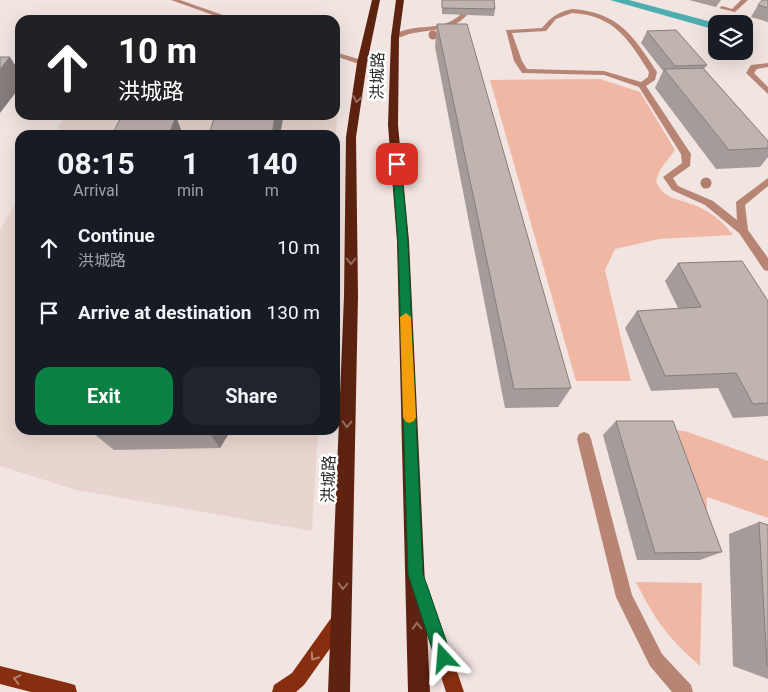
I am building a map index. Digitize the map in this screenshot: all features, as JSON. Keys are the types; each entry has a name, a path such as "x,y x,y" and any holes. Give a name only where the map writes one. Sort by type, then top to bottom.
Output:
{"highway":[{"name":"洪城路","path":"339,692 351,296 351,137 362,64 376,0"},
{"name":"洪城路","path":"400,0 394,37 394,125 403,242 420,692"}],"main road":[{"path":"415,574 455,692"},
{"path":"281,692 298,679 342,618"},
{"path":"0,675 68,692"}],"street":[{"path":"174,0 219,15"},
{"path":"394,37 405,31 437,29 453,24 463,18 469,9 467,0"},
{"path":"722,8 733,11 745,0"},
{"path":"642,85 652,78 653,72 629,36 615,25 593,13 567,12 555,17 544,30 508,31 518,61 525,71 546,74 570,72 603,73 642,85 686,154 688,164 668,177 675,188 708,203 743,230 768,267"},
{"path":"340,56 362,64"},
{"path":"768,65 754,67 750,73 768,92"},
{"path":"743,230 740,204 768,181"},
{"path":"584,439 624,597 656,660 684,692"}],"shaded area":[{"path":"600,79 640,92 675,150 660,170 656,181 659,188 675,199 694,205 711,214 733,235 659,239 615,249 605,270 631,381 576,381 490,80"},
{"path":"63,120 337,120 336,130 57,130"},
{"path":"15,204 15,435 318,435 312,531 76,490 0,466 0,230"},
{"path":"662,430 685,431 768,461 768,518 707,497 706,555"},
{"path":"636,582 702,583 700,666 663,628"}],"water":[{"path":"610,0 629,0 708,21 708,28"}],"building":[{"path":"442,0 494,0 495,9 442,8"},
{"path":"762,0 768,0 768,8 758,5"},
{"path":"437,24 467,24 571,388 514,389"},
{"path":"676,30 707,65 675,66 647,31"},
{"path":"0,57 10,57 0,69"},
{"path":"703,68 768,141 768,148 729,150 664,69"},
{"path":"120,120 175,120 171,130 114,130"},
{"path":"214,120 274,120 273,130 210,130"},
{"path":"742,261 768,301 768,403 753,404 736,373 665,376 637,311 701,307 678,263"},
{"path":"616,421 673,421 722,552 655,553"},
{"path":"759,522 768,525 768,666 767,665"}],"slow traffic":[{"path":"406,317 409,417"}],"route":[{"path":"397,164 403,242 415,574 444,658"}]}
